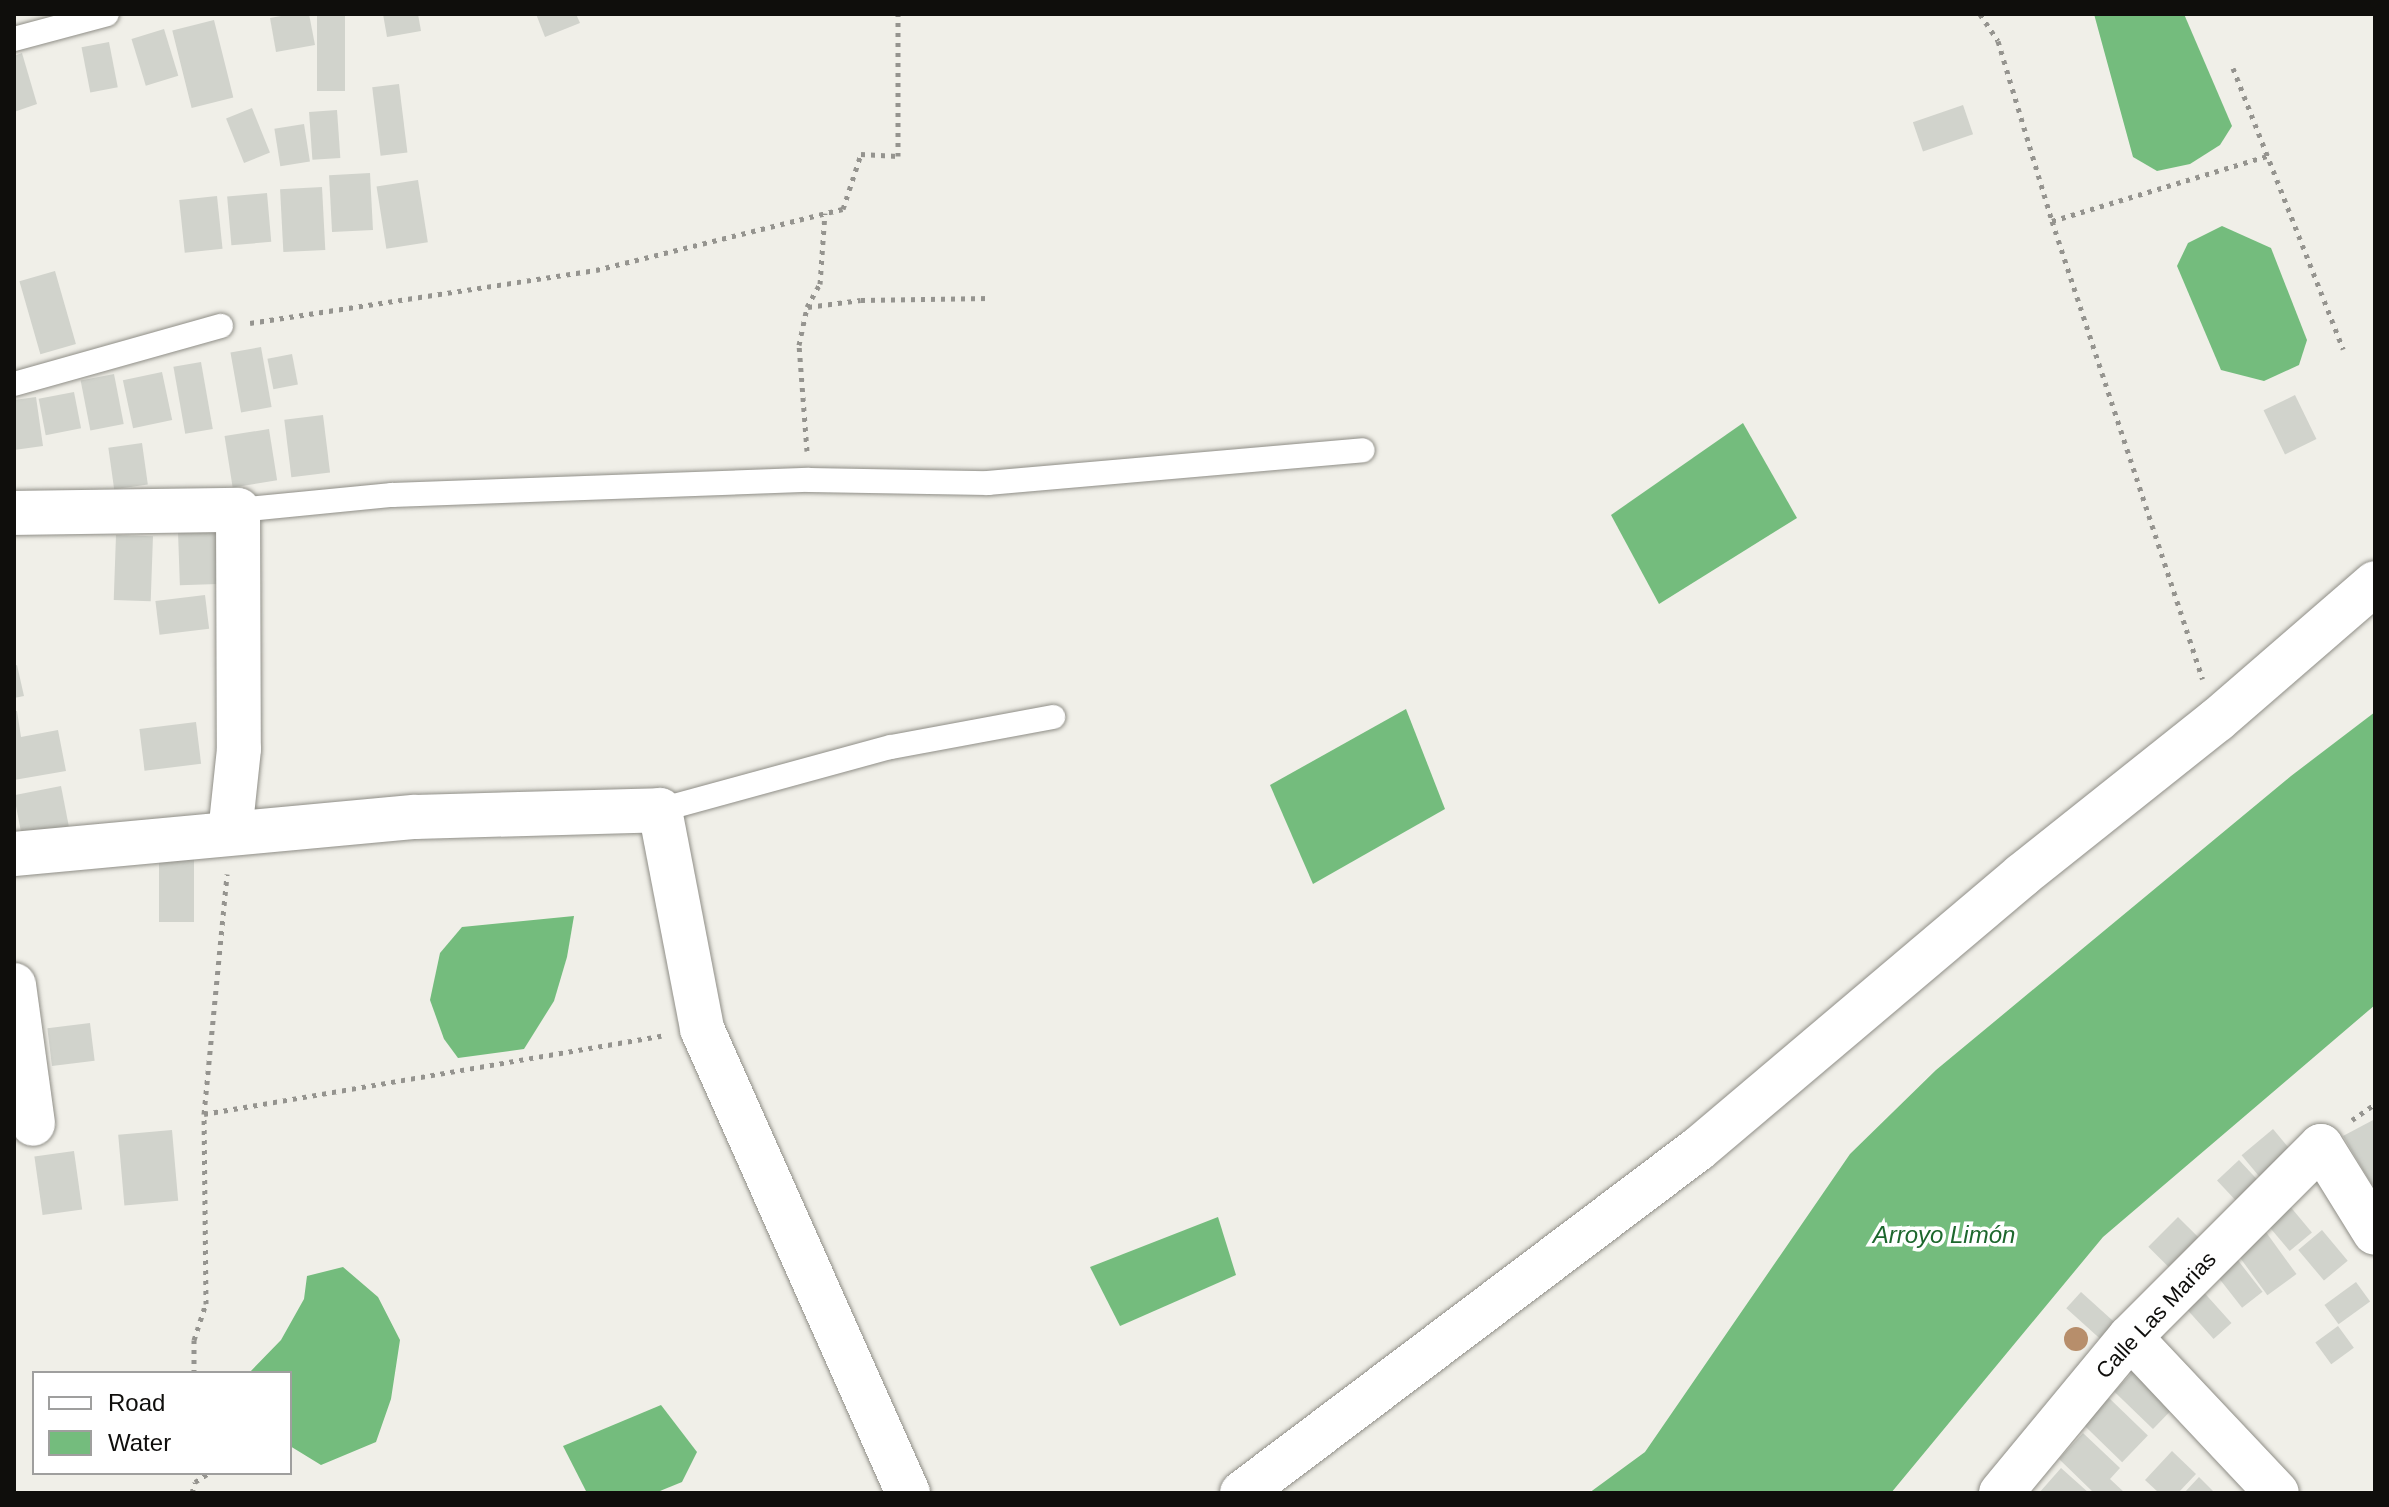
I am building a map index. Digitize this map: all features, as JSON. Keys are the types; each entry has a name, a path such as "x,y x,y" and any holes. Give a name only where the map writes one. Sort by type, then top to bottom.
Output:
{"street":[{"path":"14,513 238,510 239,749 230,833"},
{"path":"1242,1493 1698,1149 2022,875 2217,720 2375,583"},
{"path":"14,854 415,817 660,810 702,1029 908,1493"},
{"path":"14,985 33,1124"},
{"name":"Calle Las Marias","path":"2001,1493 2130,1337 2321,1146 2375,1233"},
{"path":"2130,1337 2277,1493"}],"lane":[{"path":"14,39 107,14"},
{"path":"14,384 221,326"},
{"path":"238,510 392,495 809,480 988,483 1363,450"},
{"path":"660,810 891,747 1053,717"}],"path":[{"path":"221,326 596,270 843,209 861,154 898,156 898,14"},
{"path":"1980,14 1998,41 2052,221 2217,720"},
{"path":"2233,68 2343,349"},
{"path":"2052,221 2267,156"},
{"path":"809,480 799,345 807,307 820,284 825,213"},
{"path":"807,307 861,300 990,298"},
{"path":"194,1371 194,1340 206,1304 208,1261 204,1114 230,833"},
{"path":"204,1114 702,1029"},
{"path":"192,1493 195,1482 206,1475"}],"water":[{"path":"2094,14 2184,14 2232,126 2220,145 2190,164 2157,171 2133,157"},
{"path":"2222,226 2271,248 2307,340 2299,365 2264,381 2221,370 2177,266 2188,243"},
{"path":"1743,423 1797,518 1659,604 1611,515"},
{"path":"1406,709 1445,809 1313,884 1270,785"},
{"name":"Arroyo Limón","path":"2375,712 2375,1005 2103,1237 1891,1493 1589,1493 1645,1452 1850,1154 1936,1070 2291,776"},
{"path":"574,916 567,957 554,1001 524,1049 458,1058 444,1039 430,1000 440,953 462,927"},
{"path":"1218,1217 1236,1275 1120,1326 1090,1267"},
{"path":"343,1267 378,1297 400,1340 391,1399 376,1442 321,1465 292,1447 292,1371 251,1371 281,1340 304,1299 307,1276"},
{"path":"661,1405 697,1452 682,1482 655,1493 587,1493 563,1446"}],"building":[{"path":"309,14 315,45 276,52 270,18"},
{"path":"317,14 345,14 345,91 317,91"},
{"path":"383,14 418,14 421,31 387,37"},
{"path":"536,14 576,14 580,23 545,37"},
{"path":"214,20 233,98 192,108 172,30"},
{"path":"164,29 178,76 146,86 131,39"},
{"path":"109,42 118,87 90,92 82,47"},
{"path":"22,53 37,104 14,112 14,56"},
{"path":"399,84 407,152 381,156 372,87"},
{"path":"1963,105 1973,134 1923,152 1913,122"},
{"path":"252,108 270,153 244,163 226,118"},
{"path":"337,110 340,158 312,160 309,112"},
{"path":"304,124 310,162 280,166 274,129"},
{"path":"370,173 373,230 332,232 329,175"},
{"path":"418,180 428,242 386,249 377,187"},
{"path":"322,187 325,250 283,252 280,189"},
{"path":"267,193 271,242 231,245 227,196"},
{"path":"217,196 223,249 185,253 179,200"},
{"path":"55,271 76,344 40,354 19,281"},
{"path":"261,347 272,407 241,412 230,352"},
{"path":"292,354 298,384 273,389 267,359"},
{"path":"201,362 213,429 185,434 173,367"},
{"path":"162,372 172,420 133,428 123,380"},
{"path":"114,374 124,424 90,431 81,380"},
{"path":"74,392 81,428 46,435 39,399"},
{"path":"2295,395 2316,439 2285,454 2264,410"},
{"path":"36,397 43,446 14,450 14,400"},
{"path":"323,415 330,473 291,477 284,420"},
{"path":"269,429 277,480 233,487 225,436"},
{"path":"142,443 148,485 114,489 108,448"},
{"path":"216,531 218,584 180,585 178,532"},
{"path":"116,535 153,536 151,601 114,600"},
{"path":"205,595 209,629 160,635 155,601"},
{"path":"17,665 24,696 14,698 14,666"},
{"path":"14,711 17,711 21,737 58,730 66,771 14,780"},
{"path":"196,722 201,764 145,771 139,729"},
{"path":"61,786 69,826 22,835 14,795"},
{"path":"159,852 194,852 194,922 159,922"},
{"path":"90,1023 95,1061 52,1066 47,1028"},
{"path":"2375,1119 2375,1183 2372,1185 2343,1136"},
{"path":"2273,1129 2295,1155 2263,1181 2242,1155"},
{"path":"172,1130 178,1201 124,1205 118,1135"},
{"path":"74,1151 82,1209 43,1215 34,1157"},
{"path":"2239,1160 2262,1184 2240,1205 2217,1180"},
{"path":"2283,1198 2312,1232 2290,1251 2261,1217"},
{"path":"2178,1217 2201,1240 2172,1270 2148,1247"},
{"path":"2263,1228 2297,1274 2267,1295 2234,1249"},
{"path":"2322,1230 2348,1261 2324,1281 2298,1250"},
{"path":"2233,1254 2263,1292 2242,1308 2213,1270"},
{"path":"2356,1282 2370,1301 2339,1324 2324,1305"},
{"path":"2200,1288 2231,1323 2214,1339 2182,1304"},
{"path":"2081,1292 2116,1323 2101,1340 2066,1308"},
{"path":"2338,1326 2354,1348 2331,1364 2315,1342"},
{"path":"2135,1370 2174,1408 2153,1429 2114,1392"},
{"path":"2109,1398 2148,1436 2122,1462 2083,1425"},
{"path":"2083,1433 2120,1468 2110,1479 2125,1493 2094,1493 2059,1459"},
{"path":"2172,1451 2196,1474 2178,1493 2159,1493 2145,1480"},
{"path":"2061,1468 2089,1493 2039,1493"},
{"path":"2199,1477 2215,1493 2184,1493"}]}
